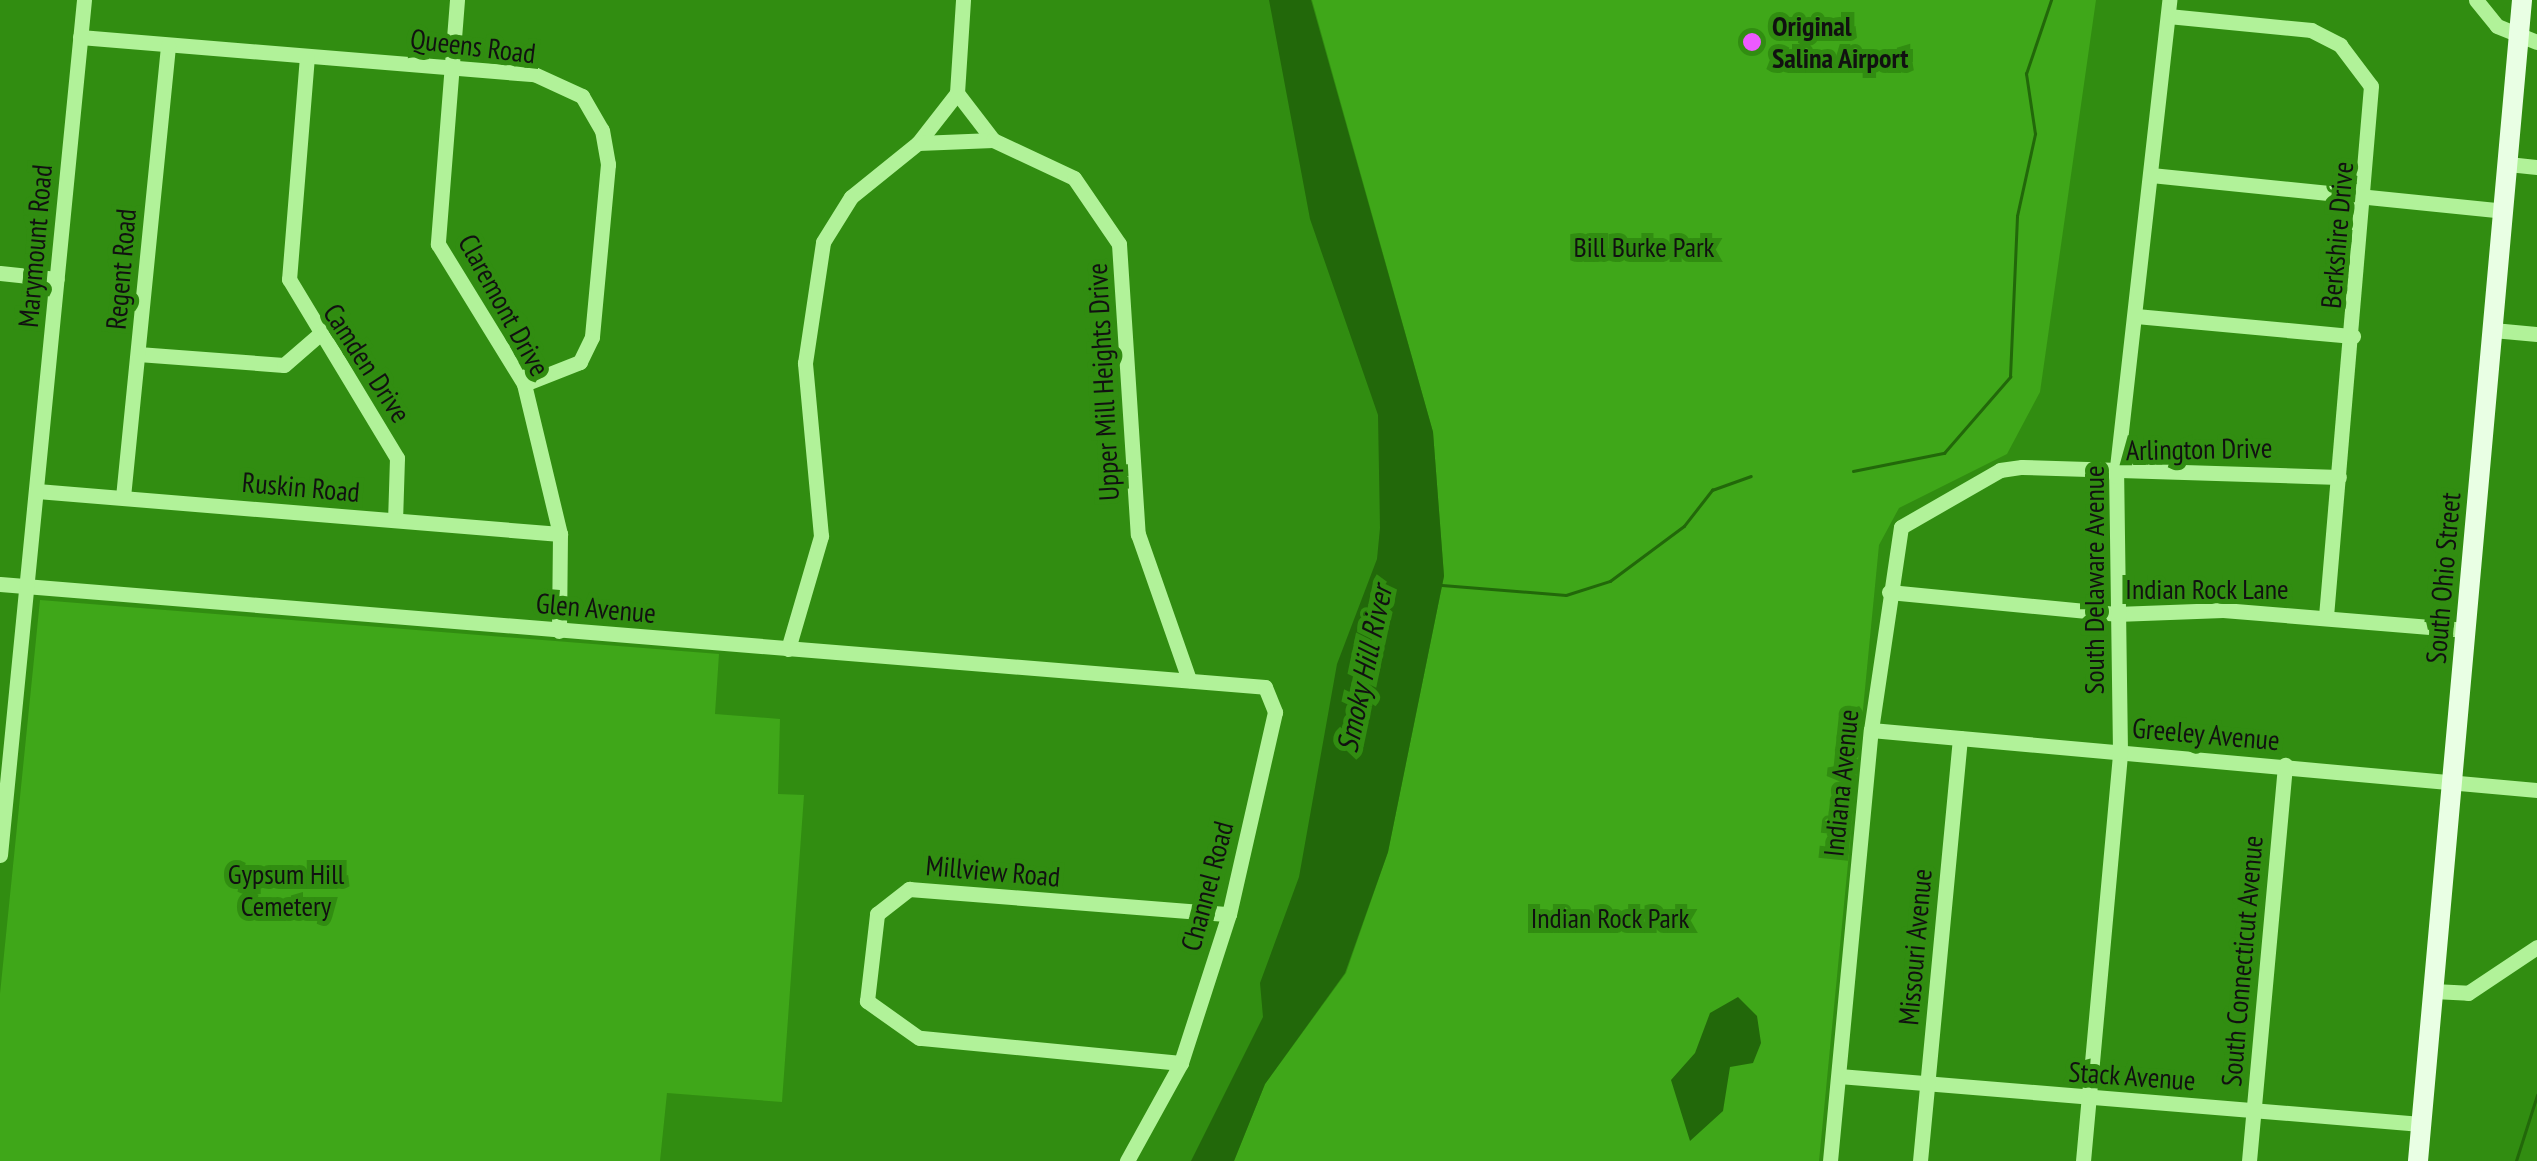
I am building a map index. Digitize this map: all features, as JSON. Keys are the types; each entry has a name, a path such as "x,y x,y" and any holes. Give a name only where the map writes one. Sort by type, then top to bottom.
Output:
{"main road":[{"name":"South Ohio Street","path":"2418,1161 2508,164 2528,41 2522,0"}],"street":[{"name":"Marymount Road","path":"0,855 30,586 84,0"},
{"name":"Claremont Drive","path":"457,0 438,244 524,384 560,534 559,630"},
{"path":"788,649 821,536 804,362 823,242 851,197 918,144 957,93 963,0"},
{"path":"2476,0 2528,41"},
{"name":"South Delaware Avenue","path":"2083,1161 2120,752 2116,476 2168,8"},
{"name":"Berkshire Drive","path":"2168,8 2312,30 2340,45 2372,86 2366,195 2326,616"},
{"name":"Queens Road","path":"80,37 534,74 582,96 602,130 608,164 592,337 580,362 524,384"},
{"name":"Regent Road","path":"123,497 168,45"},
{"name":"Camden Drive","path":"307,56 289,279 397,458 396,520"},
{"name":"Upper Mill Heights Drive","path":"957,93 993,140 1074,178 1119,244 1132,497 1189,680"},
{"name":"Upper Mill Heights Drive","path":"918,144 993,140"},
{"path":"2508,164 2537,167"},
{"path":"2151,176 2504,211"},
{"path":"0,274 57,279"},
{"path":"2136,316 2353,336"},
{"path":"2493,330 2537,334"},
{"path":"138,354 284,365 321,333"},
{"name":"Arlington Drive","path":"2000,470 2116,476 2338,477"},
{"name":"Indiana Avenue","path":"1830,1161 1871,730 1888,592 1901,526 2000,470"},
{"name":"Ruskin Road","path":"37,491 560,534"},
{"name":"Glen Avenue","path":"0,584 1189,680"},
{"name":"Indian Rock Lane","path":"1888,592 2116,614 2326,616 2466,630"},
{"name":"Channel Road","path":"1127,1161 1182,1062 1229,914 1276,712 1265,688 1189,680"},
{"name":"Greeley Avenue","path":"1871,730 2537,790"},
{"name":"Missouri Avenue","path":"1920,1161 1960,738"},
{"name":"South Connecticut Avenue","path":"2249,1161 2284,765"},
{"name":"Millview Road","path":"1182,1062 919,1038 867,1001 877,914 908,889 1229,914"},
{"path":"2433,991 2468,993 2537,947"},
{"name":"Stack Avenue","path":"1839,1076 2421,1124"}],"green space":[{"path":"1312,0 2096,0 2040,392 2007,454 1899,508 1879,545 1819,1161 1234,1161 1265,1084 1346,973 1388,852 1444,576 1433,432"},
{"name":"Gypsum Hill Cemetery","path":"40,600 719,654 715,714 780,719 778,794 804,795 782,1102 667,1093 660,1161 0,1161 0,994"}],"water":[{"name":"Smoky Hill River","path":"1269,0 1311,0 1433,432 1444,576 1388,852 1345,973 1265,1084 1234,1161 1191,1161 1263,1017 1260,983 1299,877 1337,664 1377,559 1380,528 1378,415 1310,219"},
{"path":"1738,997 1757,1016 1761,1043 1753,1063 1730,1067 1723,1111 1690,1141 1671,1080 1695,1053 1710,1013"}],"waterway":[{"path":"1853,471 1944,453 2010,377 2017,216 2035,134 2026,74 2051,0"},
{"path":"1442,585 1566,595 1610,581 1684,526 1712,490 1751,476"},
{"path":"2516,1161 2537,1095"}],"place":[{"name":"Original Salina Airport","path":"1752,42"}],"park label":[{"name":"Bill Burke Park","path":"1644,247"},
{"name":"Indian Rock Park","path":"1610,918"}]}
